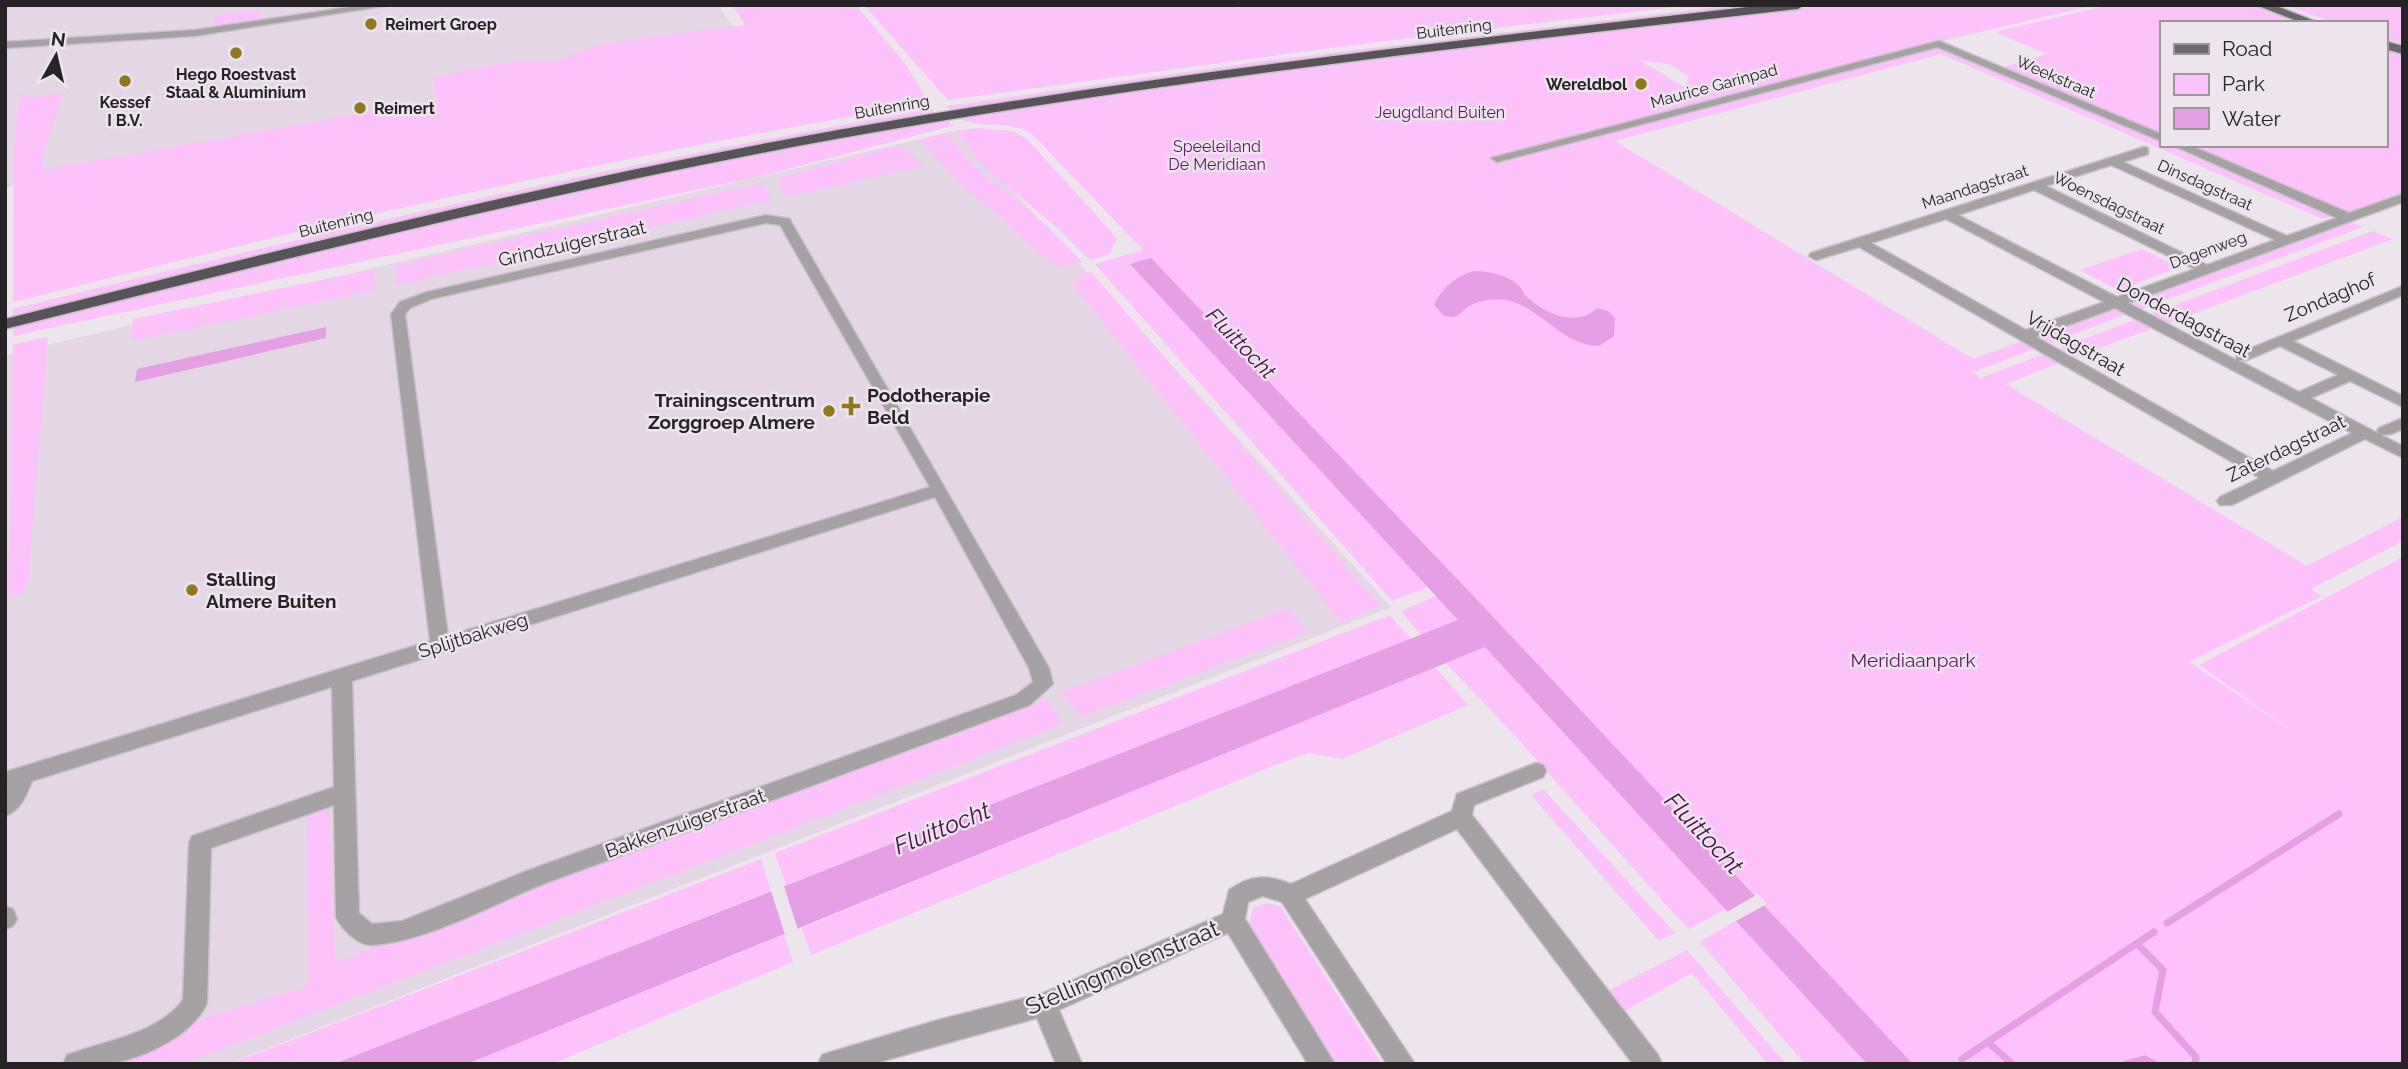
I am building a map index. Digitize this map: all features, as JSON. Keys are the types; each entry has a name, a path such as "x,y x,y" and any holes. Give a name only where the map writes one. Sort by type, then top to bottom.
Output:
{"highway":[{"name":"Buitenring","path":"5,309 329,228 503,189 838,123 1157,73 1717,5"},
{"name":"Buitenring","path":"5,324 434,218 608,179 859,131 1186,80 1798,5"}],"main road":[{"path":"2262,5 2308,21"},
{"path":"2279,5 2324,21"}],"street":[{"path":"5,45 195,33 385,5"},
{"name":"Weekstraat","path":"1939,44 2160,138"},
{"name":"Maurice Garinpad","path":"1497,158 1939,44"},
{"path":"2183,147 2349,218"},
{"name":"Maandagstraat","path":"1816,256 2144,151"},
{"name":"Dinsdagstraat","path":"2111,161 2286,240"},
{"name":"Woensdagstraat","path":"2035,186 2207,270"},
{"name":"Dagenweg","path":"2024,336 2403,198"},
{"name":"Donderdagstraat","path":"1947,214 2403,453"},
{"name":"Grindzuigerstraat","path":"440,645 398,314 405,305 427,296 766,219 785,222 940,490"},
{"name":"Vrijdagstraat","path":"1860,242 2273,478"},
{"name":"Zondaghof","path":"2242,357 2401,292"},
{"name":"Zondaghof","path":"2281,341 2403,402"},
{"path":"2298,398 2349,376"},
{"path":"2385,431 2403,423"},
{"name":"Zaterdagstraat","path":"2226,501 2365,433"},
{"name":"Splijtbakweg","path":"14,778 940,490"},
{"name":"Bakkenzuigerstraat","path":"342,676 348,918 368,935 403,931 550,872 1023,700 1043,684 1039,668 940,490"},
{"path":"1461,817 1465,800 1536,771"},
{"path":"5,807 16,795 14,778"},
{"path":"76,1064 174,1028 190,1014 195,1003 200,843 344,793"},
{"path":"1402,1064 1290,895 1461,817"},
{"path":"1461,817 1649,1064"},
{"name":"Stellingmolenstraat","path":"831,1064 938,1031 1044,1005 1233,920 1237,897 1250,887 1271,884 1290,895"},
{"path":"1233,920 1322,1064"},
{"path":"1044,1005 1069,1064"}],"shaded area":[{"path":"5,5 718,5 748,48 41,171 5,189"},
{"path":"958,130 1391,607 228,1064 5,1064 5,355"}],"green space":[{"path":"732,5 856,5 906,65 929,103 698,145 469,193 13,302 14,151 20,92 29,98 64,93 44,151 42,170 438,100 433,77 509,62 555,61 606,43 745,25"},
{"path":"864,5 1235,5 1238,8 1251,5 1692,5 1361,44 948,100"},
{"path":"1733,5 1777,5 952,112 947,106 1255,62"},
{"name":"Meridiaanpark","path":"1821,5 2095,5 1887,54 1711,101 1934,47 1943,48 2160,140 2160,147 2178,147 2336,215 2323,219 1941,54 1615,141 1973,359 2027,339 2040,347 1973,372 1981,378 2049,352 2065,361 2006,384 2307,566 2403,517 2403,541 2311,589 2322,596 2189,662 2294,732 2199,665 2403,557 2403,1064 1913,1064 1763,905 1765,903 1756,893 1754,894 1151,259 1130,264 1428,587 1392,601 1095,264 1143,250 1034,136 1016,127 976,123 957,117 1201,80","holes":["1639,60 1668,64 1689,76 1685,87"]},
{"path":"2109,5 2255,5 2300,21 2160,21 2160,135 2002,68 2046,54 1995,32"},
{"path":"2286,5 2403,5 2403,43 2387,39 2387,21 2328,21"},
{"path":"260,10 259,20 213,27 213,15"},
{"path":"2387,49 2403,53 2403,192 2352,211 2343,211 2191,147 2387,147"},
{"path":"932,109 935,114 547,188 298,245 13,317 13,309 356,226 701,152"},
{"path":"947,118 952,126 757,177 13,336 13,324 436,219 766,150"},
{"path":"978,128 1013,131 1027,139 1117,238 1109,255 1090,260 1056,227 985,167 955,131"},
{"path":"947,133 975,166 1038,218 1082,262 1056,267 958,181 920,139"},
{"path":"900,145 924,166 785,197 777,179"},
{"path":"763,183 771,200 397,285 395,265"},
{"path":"2349,221 2363,227 2138,310 2125,304"},
{"path":"2373,231 2393,239 2165,324 2148,315"},
{"path":"2142,249 2178,267 2119,291 2080,270"},
{"path":"374,269 376,290 138,340 131,339 133,319"},
{"path":"1091,272 1380,606 1341,622 1074,286 1080,276"},
{"path":"2115,308 2127,314 2051,343 2037,336"},
{"path":"2137,319 2154,328 2075,357 2060,348"},
{"path":"48,337 28,583 20,594 6,594 11,501 13,344"},
{"path":"1436,596 1459,620 1421,635 1401,611"},
{"path":"1288,608 1308,632 1080,717 1062,692"},
{"path":"1390,615 1411,639 786,885 775,853"},
{"path":"1485,647 1726,909 1689,929 1446,663"},
{"path":"1435,667 1468,705 1342,759 1308,753 1278,764 811,955 802,928"},
{"path":"1044,697 1063,724 183,1064 90,1064 208,1017 303,988 309,980 307,810 329,803 335,962"},
{"path":"1543,789 1675,933 1659,941 1531,795"},
{"path":"761,859 771,891 334,1064 230,1064"},
{"path":"1267,903 1280,906 1382,1064 1333,1064 1249,926 1253,908"},
{"path":"1737,920 1867,1064 1805,1064 1700,942"},
{"path":"784,935 793,962 552,1064 467,1064"},
{"path":"1687,950 1786,1064 1768,1064 1692,973 1624,1011 1608,991"}],"water":[{"name":"Fluittocht","path":"1151,258 1913,1064 1867,1064 1485,647 467,1064 334,1064 1458,620 1130,264"},
{"path":"1475,271 1508,278 1534,303 1561,316 1580,317 1597,308 1608,311 1615,318 1614,336 1599,346 1582,343 1567,336 1527,308 1495,299 1473,304 1454,317 1444,316 1434,305 1441,293 1456,279"},
{"path":"326,327 326,338 135,382 137,369"}],"pier":[{"path":"783,883 799,933 786,938 770,888"},
{"path":"1758,894 1767,904 1734,922 1725,913"}],"waterway":[{"path":"2167,923 2339,814"},
{"path":"1962,1059 2154,932"},
{"path":"2138,945 2163,970 2155,1012 2196,1057 2195,1064"},
{"path":"1988,1042 2012,1064"},
{"path":"2126,1064 2145,1059 2154,1064"}],"place":[{"name":"Reimert Groep","path":"371,24"},
{"name":"Hego Roestvast Staal & Aluminium","path":"236,53"},
{"name":"Kessef I B.V.","path":"125,81"},
{"name":"Wereldbol","path":"1641,84"},
{"name":"Reimert","path":"360,108"},
{"name":"Podotherapie Beld","path":"851,406"},
{"name":"Trainingscentrum Zorggroep Almere","path":"829,411"},
{"name":"Stalling Almere Buiten","path":"192,590"}],"park label":[{"name":"Jeugdland Buiten","path":"1440,112"},
{"name":"Speeleiland De Meridiaan","path":"1217,155"}]}
